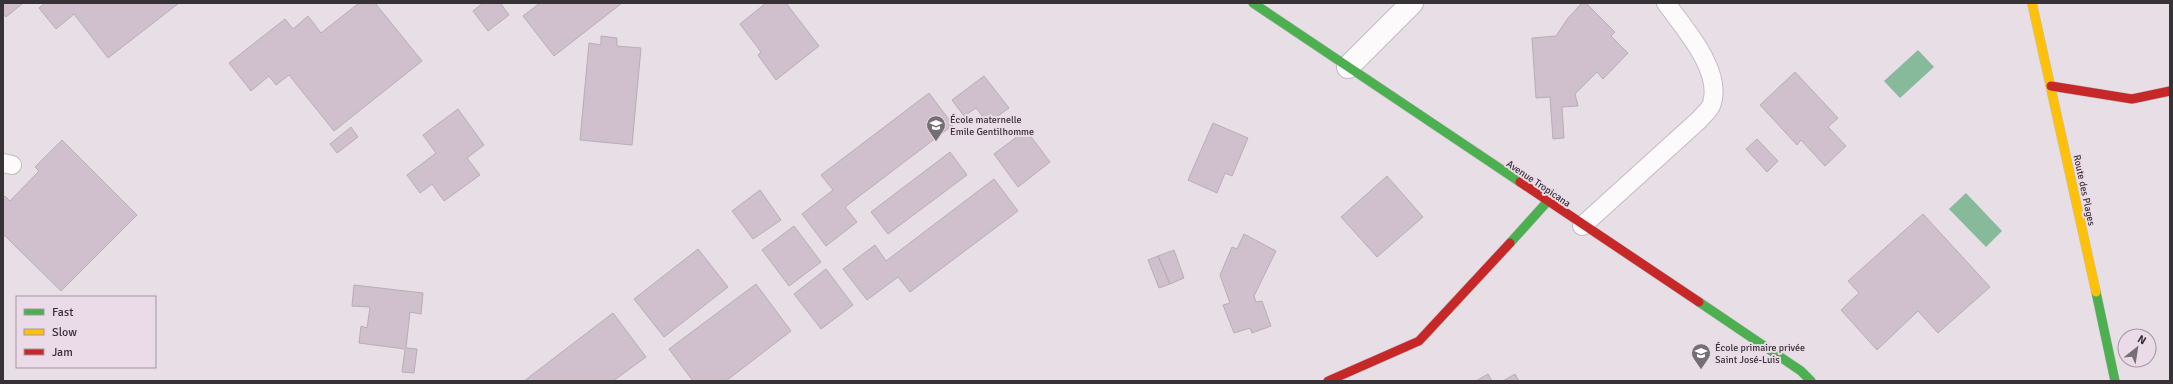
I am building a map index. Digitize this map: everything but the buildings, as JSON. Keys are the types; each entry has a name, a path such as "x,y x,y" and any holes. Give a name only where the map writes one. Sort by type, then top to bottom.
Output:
{"street":[{"name":"Avenue Tropicana","path":"1253,3 1582,226 1801,371 1812,381"},
{"path":"1348,66 1412,3"},
{"name":"Route des Plages","path":"2032,3 2115,381"},
{"path":"2051,86 2132,99 2170,91"},
{"path":"1328,381 1419,342 1548,202"}],"lane":[{"path":"1582,226 1699,120 1712,104 1714,83 1709,65 1666,3"}],"shaded area":[{"path":"1918,50 1934,67 1900,98 1884,81"},
{"path":"1966,193 2002,231 1986,247 1949,209"}],"traffic: fast":[{"path":"1253,3 1520,182"},
{"path":"1510,243 1547,202"},
{"path":"2096,292 2115,381"},
{"path":"1699,302 1801,371 1811,381"}],"traffic: slow":[{"path":"2032,3 2096,292"}],"traffic: jam":[{"path":"2051,86 2132,99 2170,91"},
{"path":"1520,182 1699,302"},
{"path":"1328,381 1419,341 1510,243"}],"place":[{"name":"École maternelle Emile Gentilhomme","path":"936,142"},
{"name":"École primaire privée Saint José-Luis","path":"1701,370"}]}
